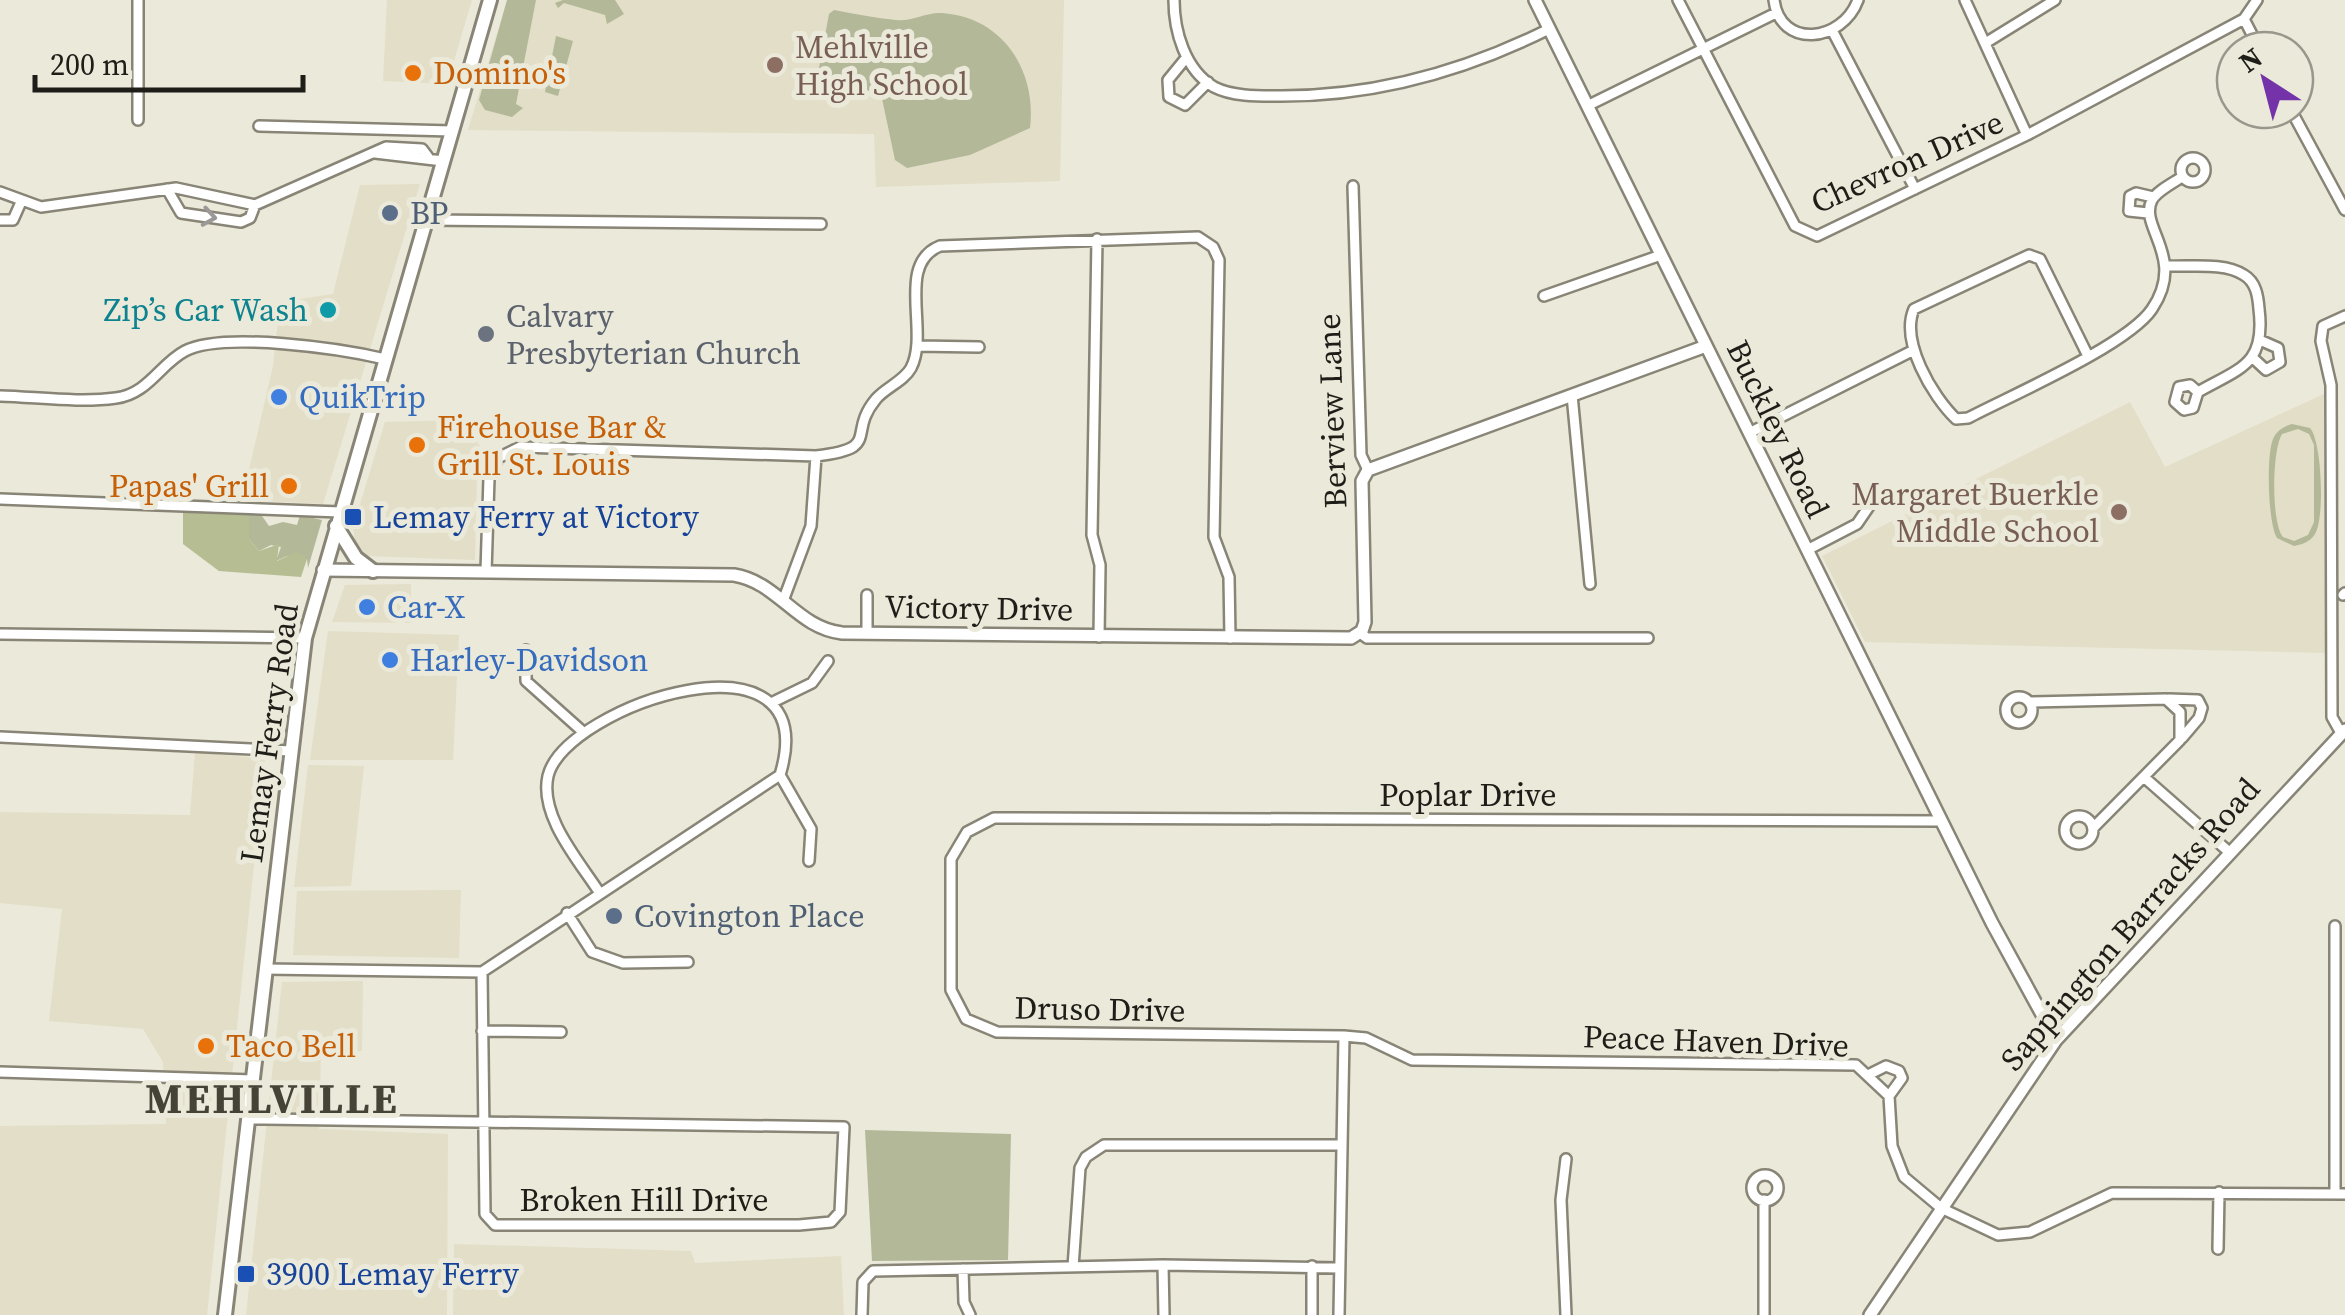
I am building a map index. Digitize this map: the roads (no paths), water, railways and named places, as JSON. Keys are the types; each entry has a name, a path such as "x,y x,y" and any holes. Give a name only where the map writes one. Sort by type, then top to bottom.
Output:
{"main road":[{"name":"Lemay Ferry Road","path":"226,1315 305,638 490,0"},
{"path":"338,519 356,558 372,571"}],"street":[{"path":"138,0 138,120"},
{"path":"1174,0 1186,58 1218,89 1256,96 1359,90 1414,81 1488,58 1548,28"},
{"name":"Buckley Road","path":"1534,0 1942,821 2056,1040"},
{"name":"Chevron Drive","path":"1678,0 1794,226 1817,236 2028,134 2244,18 2258,0"},
{"path":"1774,0 1776,13 1798,32 1816,36 1833,32 1847,22 1858,0"},
{"path":"1965,0 2028,134"},
{"path":"1987,42 2056,0"},
{"path":"1587,106 1776,13"},
{"path":"2244,18 2250,30"},
{"path":"1833,32 1915,189"},
{"path":"1186,58 1168,80 1170,97 1184,105 1208,82"},
{"path":"258,126 452,131"},
{"path":"2302,130 2345,210"},
{"path":"0,192 21,202 60,207 167,189 255,205 356,158 376,154 386,146 422,149 428,157 443,160"},
{"path":"2087,354 2040,259 2029,256 1914,309 1908,324 1914,350 1956,419 1968,418 2087,354 2111,347 2150,313 2161,294 2168,266 2148,213 2153,197 2182,177"},
{"name":"Berview Lane","path":"1353,186 1361,455 1368,470 1362,481 1366,609 1360,634"},
{"path":"167,189 182,213 240,222 250,218 255,205"},
{"path":"2148,213 2129,211 2130,196 2136,193 2153,197"},
{"path":"0,220 13,220 21,202"},
{"path":"426,220 821,224"},
{"path":"486,572 489,478 498,458 520,448 816,456 848,452 856,446 876,399 910,370 916,346 918,266 927,251 940,246 1198,236 1213,247 1220,260 1214,537 1229,577 1230,638"},
{"path":"1097,238 1092,535 1100,565 1098,637"},
{"path":"1544,296 1661,254"},
{"path":"2168,266 2230,269 2247,276 2257,292 2262,341 2253,358 2198,392"},
{"path":"2343,731 2332,717 2331,385 2320,341 2324,326 2345,316"},
{"path":"2253,358 2266,370 2280,362 2278,348 2262,341"},
{"path":"0,396 115,399 146,385 180,354 207,344 336,347 384,359"},
{"path":"916,346 979,347"},
{"path":"1368,470 1706,346"},
{"path":"1749,433 1914,350"},
{"path":"1572,395 1590,584"},
{"path":"783,600 811,526 816,456"},
{"path":"0,499 338,519"},
{"path":"1807,550 1857,524 1870,505"},
{"name":"Victory Drive","path":"323,570 734,576 759,582 820,628 867,633 1342,640 1360,634 1367,638 1401,639 1648,638"},
{"path":"867,633 868,595"},
{"path":"0,634 305,638"},
{"path":"526,650 526,681 582,731"},
{"path":"771,703 812,683 828,660"},
{"path":"265,969 482,972 780,775 786,753 786,730 771,703 755,690 705,689 622,710 582,731 555,758 547,778 557,827 599,892"},
{"path":"2030,702 2198,700 2202,708 2199,718 2093,828"},
{"path":"2171,702 2184,722 2180,740"},
{"name":"Sappington Barracks Road","path":"1870,1315 2056,1040 2343,731"},
{"path":"0,738 290,751"},
{"path":"780,775 810,829 809,861"},
{"path":"2145,778 2228,851"},
{"name":"Poplar Drive","path":"994,818 1942,821"},
{"name":"Druso Drive","path":"994,818 967,832 951,859 951,990 956,1006 981,1028 996,1032 1344,1036"},
{"path":"568,913 592,952 623,963 688,962"},
{"path":"1870,1074 1886,1066 1900,1071 1902,1078 1889,1096 1896,1163 1914,1188 1986,1232 2014,1236 2048,1225 2112,1193 2340,1194 2340,946 2335,926"},
{"name":"Broken Hill Drive","path":"482,972 482,1122 485,1214 495,1225 831,1222 840,1212 844,1126 482,1122"},
{"path":"482,1032 562,1032"},
{"path":"1339,1315 1344,1036"},
{"name":"Peace Haven Drive","path":"1344,1036 1366,1038 1412,1060 1856,1065 1870,1074 1889,1096"},
{"path":"0,1072 252,1080"},
{"path":"248,1118 482,1122"},
{"path":"1072,1267 1080,1168 1096,1148 1129,1142 1342,1145"},
{"path":"1566,1159 1561,1200 1566,1315"},
{"path":"2218,1249 2219,1192"},
{"path":"1764,1200 1764,1315"},
{"path":"862,1315 863,1282 873,1271 1164,1266 1339,1268"},
{"path":"1164,1266 1164,1315"},
{"path":"1312,1266 1312,1315"},
{"path":"964,1269 964,1302 970,1315"}],"place":[{"name":"Mehlville High School","path":"775,65"},
{"name":"Domino's","path":"413,73"},
{"name":"BP","path":"390,213"},
{"name":"Zip’s Car Wash","path":"328,310"},
{"name":"Calvary Presbyterian Church","path":"486,334"},
{"name":"QuikTrip","path":"279,397"},
{"name":"Firehouse Bar & Grill St. Louis","path":"417,445"},
{"name":"Papas' Grill","path":"289,486"},
{"name":"Margaret Buerkle Middle School","path":"2119,512"},
{"name":"Lemay Ferry at Victory","path":"353,517"},
{"name":"Car-X","path":"367,607"},
{"name":"Harley-Davidson","path":"390,660"},
{"name":"Covington Place","path":"614,916"},
{"name":"Taco Bell","path":"206,1046"},
{"name":"3900 Lemay Ferry","path":"246,1274"}],"district":[{"name":"MEHLVILLE","path":"272,1098"}]}
